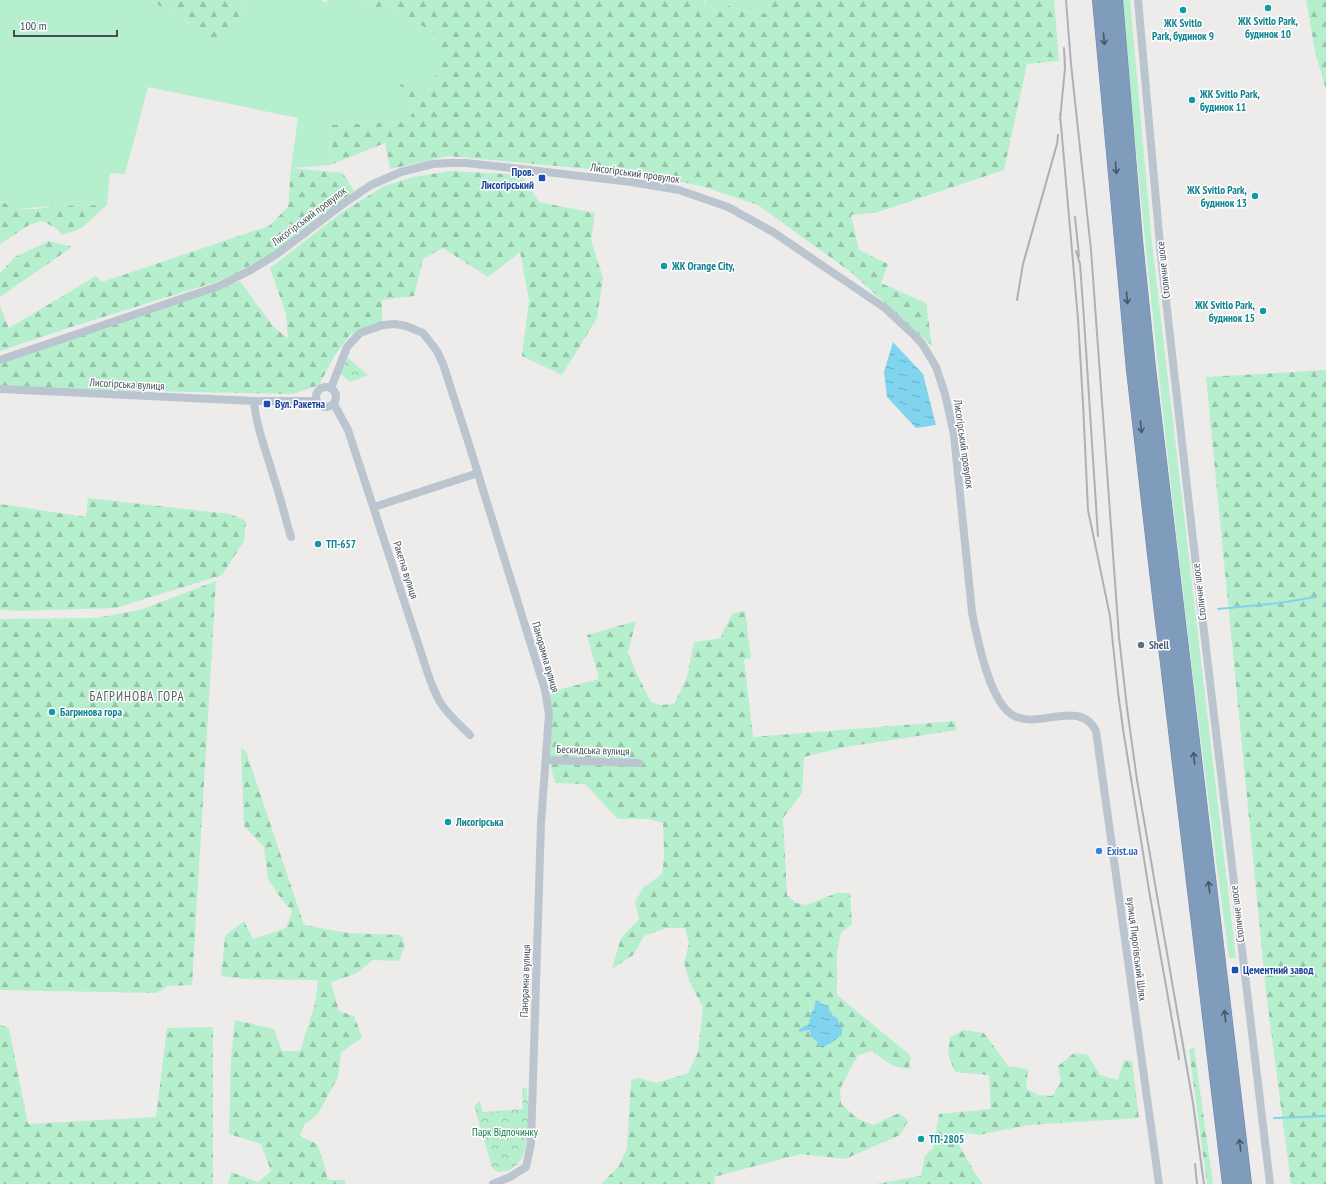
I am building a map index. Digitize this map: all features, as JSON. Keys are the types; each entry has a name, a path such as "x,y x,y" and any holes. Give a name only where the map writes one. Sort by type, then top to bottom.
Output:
{"highway":[{"path":"1100,0 1139,409 1177,743 1230,1184"},
{"path":"1115,0 1135,241 1147,360 1244,1184"}],"street":[{"name":"Столичне шосе","path":"1138,0 1161,256 1191,524 1270,1184"},
{"name":"Лисогірський провулок","path":"0,360 219,286 249,271 277,254 343,204 371,185 386,178 416,168 438,164 466,162 631,182 679,190 728,206 773,232 885,308 905,325 922,345 936,367 941,380 954,435 972,612 977,636 996,695 1006,710 1021,718 1030,719 1075,715 1088,720"},
{"name":"Панорамна вулиця","path":"331,388 347,347 360,334 383,325 395,324 406,326 423,333 437,351 443,364 546,690 549,714 541,823 531,1143 526,1167 510,1177 493,1184"},
{"path":"325,387 331,388 336,395 334,404 329,407 323,407 317,401 316,396 320,389 325,387"},
{"name":"Лисогірська вулиця","path":"0,389 254,401 317,401"},
{"path":"254,401 255,417 291,537"},
{"name":"Ракетна вулиця","path":"334,404 348,430 428,674 436,694 441,704 470,735"},
{"path":"374,507 478,473"},
{"name":"вулиця Пирогівський Шлях","path":"1088,720 1093,726 1098,738 1159,1184"},
{"name":"Бескидська вулиця","path":"546,760 639,763"}],"green space":[{"path":"0,0 148,0 182,17 197,32 243,19 242,0 321,0 325,3 328,0 363,0 366,8 388,6 438,35 438,71 429,91 400,85 416,107 407,122 331,125 330,165 291,168 298,118 148,87 125,174 110,173 107,205 53,206 18,209 0,201"},
{"path":"148,0 242,0 243,19 220,41 197,32 182,17"},
{"path":"363,0 703,0 708,9 719,12 726,5 758,15 767,12 770,0 1054,0 1059,61 1027,64 1004,170 878,212 851,215 859,250 888,264 881,283 926,303 932,346 852,273 758,205 708,188 653,175 449,156 390,169 385,143 330,165 331,125 407,122 416,107 399,84 429,91 438,71 438,35 388,6 366,8"},
{"path":"704,0 770,0 767,12 758,15 726,5 719,12 708,9"},
{"path":"1122,0 1130,0 1152,243 1236,958 1229,958 1198,719 1157,360"},
{"path":"1306,0 1326,0 1326,90 1315,51"},
{"path":"291,168 343,173 354,191 275,252 225,279 0,351 0,306 9,328 96,276 102,282 269,226 288,207"},
{"path":"450,171 522,175 539,202 595,213 591,240 603,278 597,318 562,375 522,356 529,300 520,252 488,277 443,248 423,259 414,296 382,300 382,323 350,335 335,355 319,385 293,394 0,388 0,363 240,281 272,325 288,339 286,314 270,268 341,213 384,186 413,177"},
{"path":"0,201 18,209 37,209 53,206 107,205 82,228 63,235 57,229 43,221 29,225 0,244"},
{"path":"49,241 72,247 0,297 0,273 15,257"},
{"path":"347,357 368,375 350,382 340,373"},
{"path":"1326,370 1326,1184 1291,1184 1266,992 1206,377"},
{"path":"88,498 230,514 246,521 244,541 222,575 116,608 16,611 0,609 0,504 86,517"},
{"path":"216,581 192,985 167,986 157,993 0,990 0,619 96,618 140,610"},
{"path":"745,611 751,658 744,660 753,737 955,721 957,730 845,747 804,757 802,793 783,818 787,895 796,903 806,905 837,893 850,893 852,924 841,933 837,952 837,995 911,1056 909,1069 893,1066 872,1051 858,1055 840,1089 841,1104 858,1119 873,1125 899,1113 908,1121 900,1135 845,1159 801,1154 714,1177 715,1184 601,1184 619,1166 627,1148 631,1080 637,1078 657,1083 688,1073 698,1052 703,1008 690,983 684,963 689,944 685,928 666,928 644,936 633,955 612,969 621,938 639,919 635,902 643,888 662,874 664,856 663,823 649,819 618,819 585,784 556,783 551,765 550,753 550,692 599,679 587,635 636,621 628,652 637,674 651,702 661,705 674,704 687,677 694,642 721,638 723,631 733,613"},
{"path":"241,748 246,751 304,925 348,933 401,935 405,945 399,961 373,960 355,974 331,982 339,1011 354,1016 362,1038 341,1052 338,1077 318,1114 305,1124 299,1136 317,1144 328,1180 345,1180 345,1184 228,1184 231,1172 258,1182 271,1171 261,1144 229,1134 231,1058 235,1020 274,1029 282,1051 300,1051 315,1004 318,980 244,979 221,976 225,936 244,921 253,939 286,928 292,911 268,879 264,847 244,826"},
{"path":"0,1025 9,1028 28,1124 156,1117 167,1028 213,1027 213,1184 0,1184"},
{"path":"964,1030 984,1033 1008,1066 1028,1069 1026,1088 1038,1095 1052,1096 1061,1082 1058,1066 1074,1053 1088,1055 1100,1075 1118,1080 1124,1060 1132,1061 1139,1118 1028,1125 979,1135 960,1132 956,1139 975,1173 983,1184 875,1184 921,1176 925,1156 933,1148 939,1114 991,1109 989,1075 955,1072 948,1054 950,1037"},
{"path":"1194,1047 1213,1184 1207,1184 1189,1050"},
{"name":"Парк Відпочинку","path":"522,1088 527,1088 528,1112 527,1140 524,1153 518,1163 510,1170 497,1172 492,1167 475,1109 476,1105 480,1101 483,1112 523,1109"}],"water":[{"path":"893,342 923,374 936,425 916,428 887,397 884,372"},
{"path":"817,1000 822,1004 829,1006 830,1012 837,1018 842,1030 842,1035 823,1048 819,1046 818,1042 810,1036 811,1033 809,1030 799,1032 799,1029 809,1024 811,1013"}],"waterway":[{"path":"1218,609 1279,603 1316,597"},
{"path":"1274,1118 1326,1116"}],"railway":[{"path":"1066,0 1071,64 1091,250 1119,637 1127,708 1137,780 1193,1103 1204,1184"},
{"path":"1060,120 1065,68 1064,48"},
{"path":"1060,114 1078,319 1088,510 1110,616 1123,729 1150,896 1179,1059"},
{"path":"1017,300 1023,264 1057,144 1058,135"},
{"path":"1075,217 1079,256"},
{"path":"1076,251 1080,264 1098,536"},
{"path":"1195,1164 1197,1184"}],"place":[{"name":"ЖК Svitlo Park, будинок 10","path":"1268,8"},
{"name":"ЖК Svitlo Park, будинок 9","path":"1183,10"},
{"name":"ЖК Svitlo Park, будинок 11","path":"1192,100"},
{"name":"Пров. Лисогірський","path":"542,178"},
{"name":"ЖК Svitlo Park, будинок 13","path":"1255,196"},
{"name":"ЖК Orange City,","path":"664,266"},
{"name":"ЖК Svitlo Park, будинок 15","path":"1263,311"},
{"name":"Вул. Ракетна","path":"267,404"},
{"name":"ТП-657","path":"318,544"},
{"name":"Shell","path":"1141,645"},
{"name":"Багринова гора","path":"52,712"},
{"name":"Лисогірська","path":"448,822"},
{"name":"Exist.ua","path":"1099,851"},
{"name":"Цементний завод","path":"1235,970"},
{"name":"ТП-2805","path":"921,1139"}],"district":[{"name":"БАГРИНОВА ГОРА","path":"137,696"}]}
